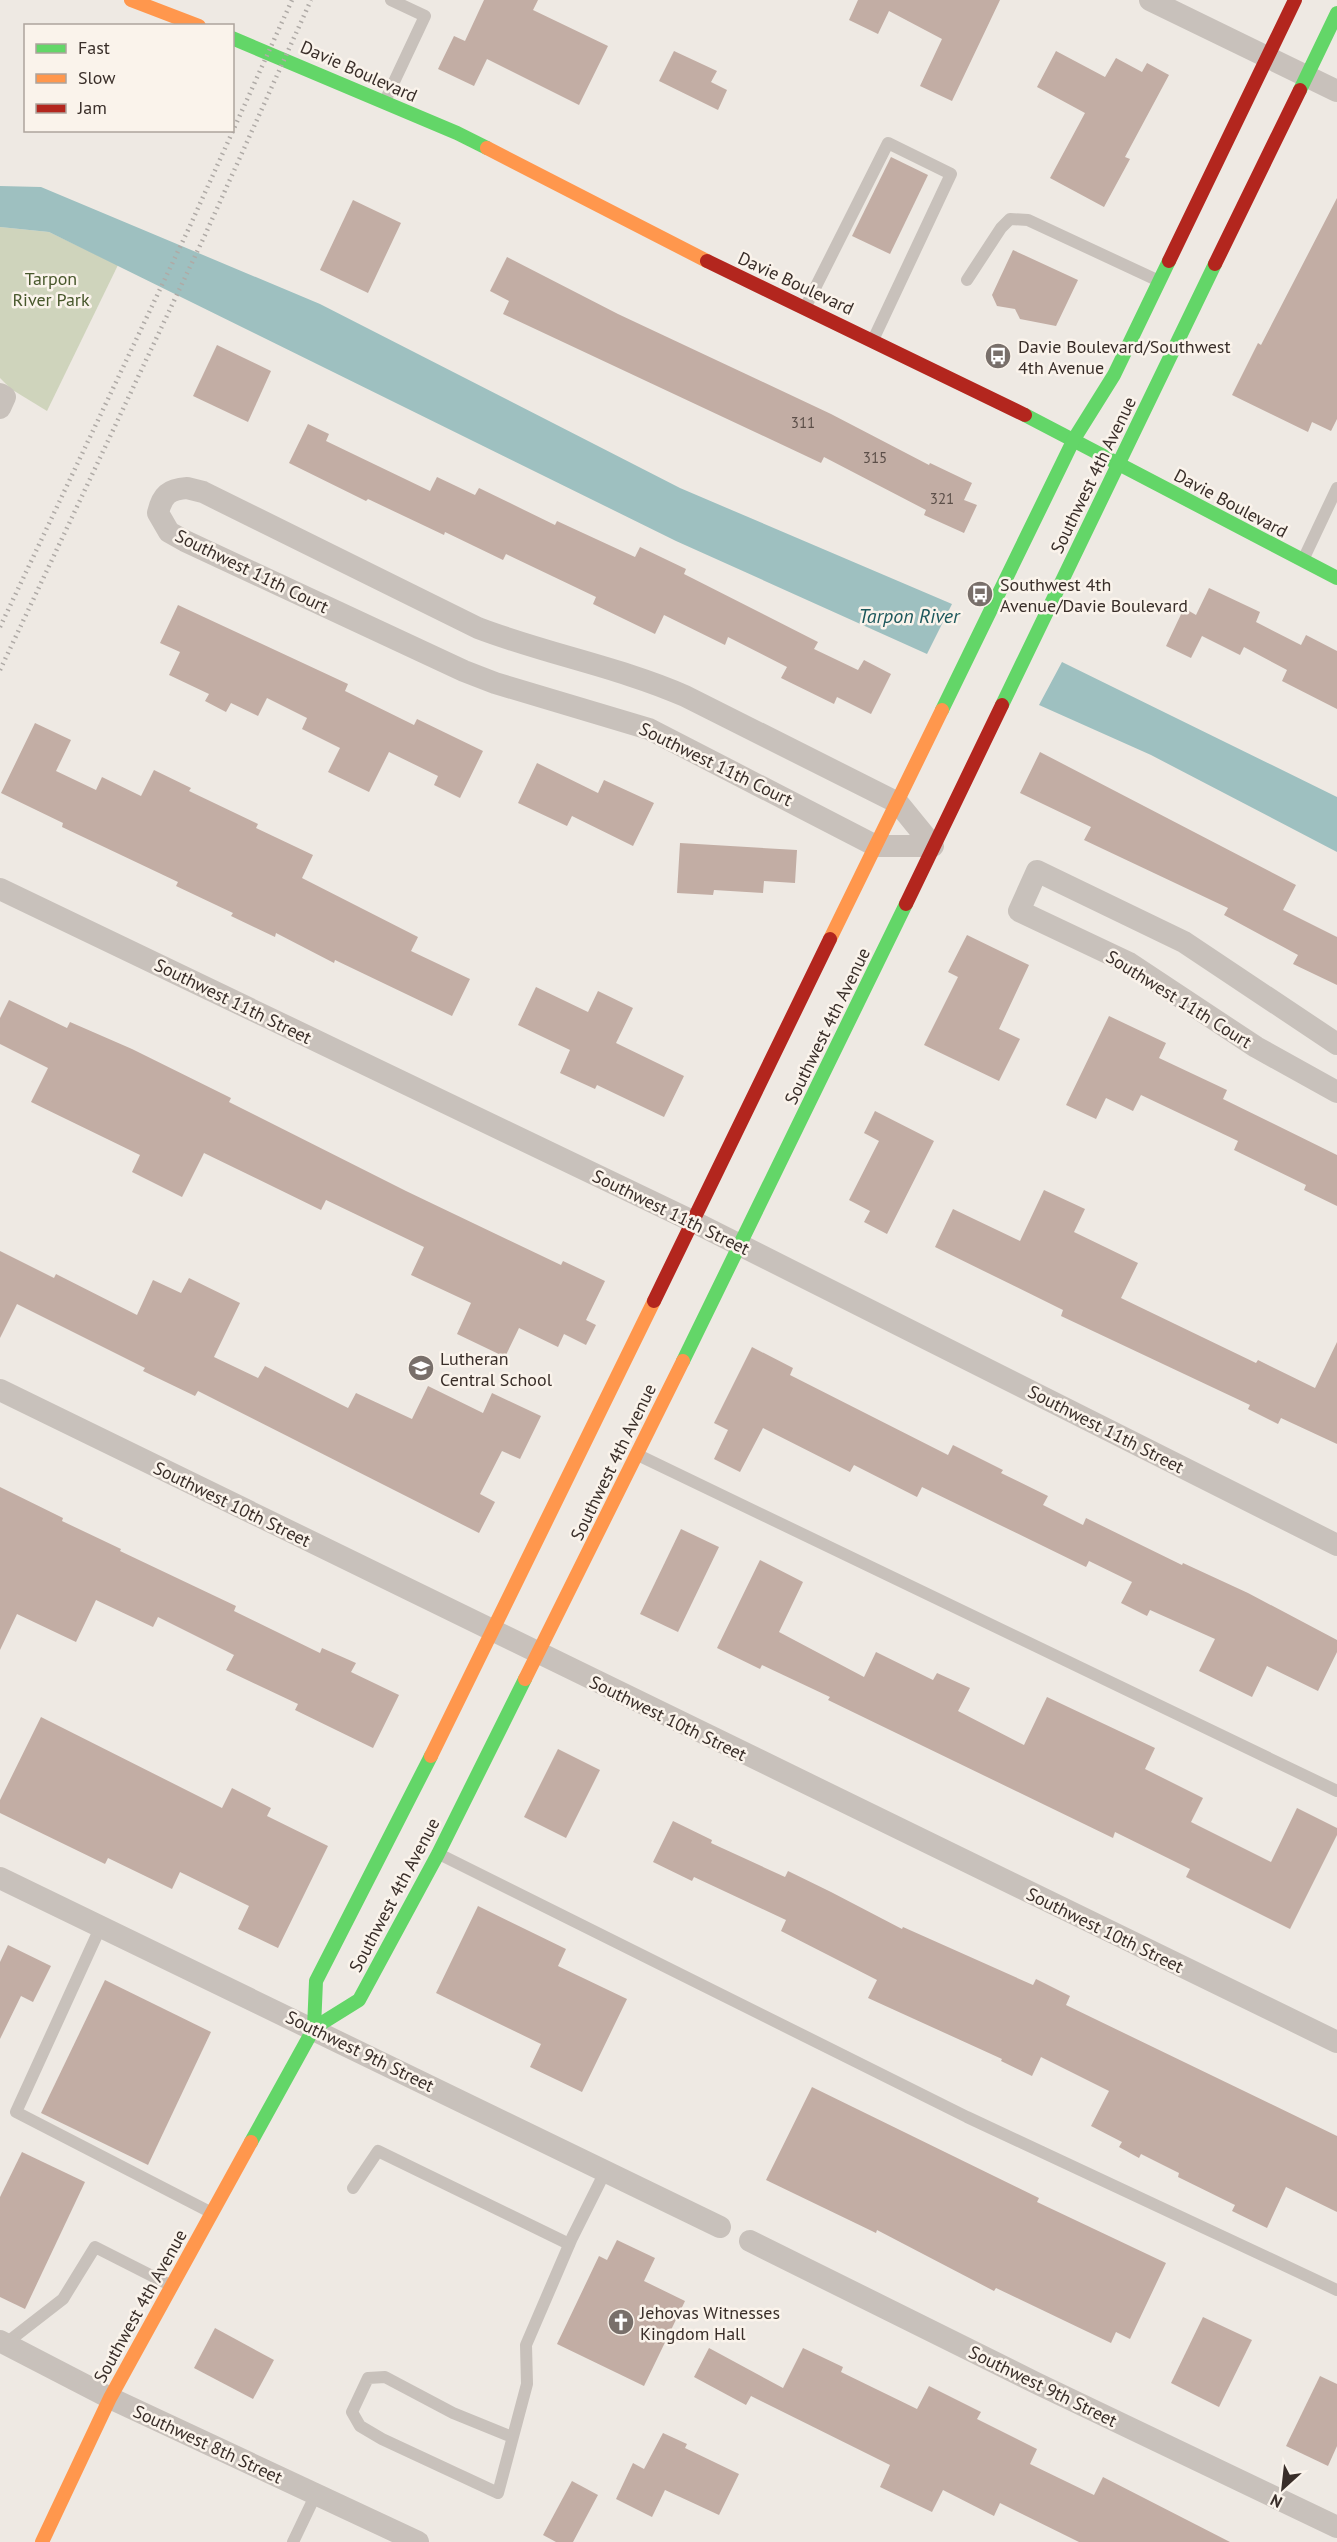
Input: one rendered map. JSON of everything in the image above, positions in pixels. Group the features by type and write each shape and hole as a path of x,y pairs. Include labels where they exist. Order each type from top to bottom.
{"main road":[{"path":"131,0 194,24"},
{"name":"Southwest 4th Avenue","path":"42,2542 110,2398 314,2028 316,1981 493,1631 1074,439 1114,375 1295,0"},
{"name":"Southwest 4th Avenue","path":"314,2028 359,2000 438,1854 740,1246 1337,13"},
{"name":"Davie Boulevard","path":"234,39 457,133 805,308 1074,439 1337,578"}],"street":[{"path":"1150,0 1337,91"},
{"name":"Southwest 11th Court","path":"173,489 203,492 478,628 514,642 660,685 685,696 897,803 933,846 876,846 649,729 475,675 185,541 169,532 162,522 158,513 160,503 165,494 173,489"},
{"name":"Southwest 11th Court","path":"1337,1044 1185,942 1037,871 1019,910 1129,963 1256,1047 1337,1092"},
{"name":"Southwest 11th Street","path":"0,889 692,1221 1337,1545"},
{"name":"Southwest 10th Street","path":"0,1390 1337,2043"},
{"name":"Southwest 9th Street","path":"0,1878 314,2028 720,2227"},
{"name":"Southwest 9th Street","path":"750,2241 1036,2383 1337,2527"},
{"name":"Southwest 8th Street","path":"3,2342 110,2398 418,2542"}],"lane":[{"path":"172,15 179,0"},
{"path":"385,102 424,16 391,0"},
{"path":"805,308 888,142 951,174 873,340"},
{"path":"967,280 1001,228 1010,219 1028,220 1160,281"},
{"path":"1303,561 1337,488"},
{"path":"636,1455 1337,1791"},
{"path":"438,1854 967,2117 1337,2290"},
{"path":"101,1926 16,2112 212,2213"},
{"path":"353,2188 378,2151 569,2244"},
{"path":"512,2437 453,2413 385,2377 368,2378 352,2412 360,2426 498,2493 527,2384 525,2345 569,2244 605,2172"},
{"path":"3,2342 63,2299 95,2247 172,2286"},
{"path":"293,2542 315,2494"}],"green space":[{"name":"Tarpon River Park","path":"0,227 49,232 118,265 47,411 11,389 0,378"}],"water":[{"name":"Tarpon River","path":"0,186 41,187 320,304 680,488 952,604 927,654 676,541 49,232 0,227"},
{"path":"1062,662 1337,797 1337,852 1151,755 1039,705"}],"building":[{"path":"484,0 538,0 533,10 608,46 579,105 487,59 474,86 438,69 454,36 465,41"},
{"path":"858,0 1000,0 952,101 920,86 942,39 889,11 878,34 849,20"},
{"path":"674,51 717,71 711,82 727,90 718,110 659,81"},
{"path":"1056,51 1105,77 1116,58 1142,72 1147,63 1169,75 1125,157 1130,159 1104,207 1050,178 1085,113 1037,87"},
{"path":"891,157 928,175 890,254 852,236"},
{"path":"1337,198 1337,419 1331,431 1312,422 1308,432 1232,395 1258,343 1261,345"},
{"path":"353,200 401,223 368,293 320,270"},
{"path":"1013,250 1078,280 1056,326 1020,319 1015,309 997,306 992,295"},
{"path":"507,257 618,314 831,414 929,465 930,463 972,483 964,500 977,505 964,533 924,515 926,510 824,457 821,463 503,314 509,301 490,291"},
{"path":"217,345 271,371 248,422 193,396"},
{"path":"308,424 329,434 326,441 430,491 437,477 475,495 479,488 555,525 557,521 635,557 640,547 686,569 684,574 818,642 814,649 858,670 864,660 891,674 871,714 837,697 834,704 781,678 787,667 728,637 725,645 664,615 655,634 593,604 596,597 506,554 503,560 445,532 444,535 368,499 366,501 289,463"},
{"path":"1209,588 1260,612 1256,622 1301,645 1306,635 1337,651 1337,709 1282,681 1287,670 1244,647 1240,655 1202,636 1191,658 1166,646 1184,608 1196,615"},
{"path":"178,605 348,684 345,691 414,725 417,719 483,751 460,798 434,785 438,776 389,752 369,792 328,772 340,748 302,729 307,718 267,698 258,716 231,703 226,712 205,701 209,694 169,675 180,652 160,643"},
{"path":"35,723 71,740 56,771 96,790 102,777 141,796 154,770 191,788 189,791 258,824 256,828 313,855 302,878 418,937 411,951 470,979 452,1016 335,960 334,963 276,933 275,937 231,916 233,913 176,886 178,882 62,827 63,823 1,793"},
{"path":"1040,752 1296,885 1283,910 1337,937 1337,985 1293,964 1298,955 1224,915 1228,908 1084,840 1091,827 1020,793"},
{"path":"537,763 598,793 604,780 654,803 633,846 572,816 567,826 518,803"},
{"path":"680,843 797,850 795,883 764,881 763,893 714,890 713,895 677,893"},
{"path":"967,935 1029,965 999,1029 1020,1039 999,1081 924,1045 958,977 948,972"},
{"path":"536,987 588,1012 598,991 633,1008 616,1043 684,1076 664,1117 597,1085 595,1089 560,1073 570,1050 518,1025"},
{"path":"9,1000 67,1028 70,1022 132,1049 231,1098 229,1102 406,1191 561,1265 563,1261 605,1281 586,1320 596,1325 586,1345 564,1334 558,1347 519,1328 505,1357 457,1334 471,1303 411,1275 424,1247 326,1200 321,1210 204,1153 182,1197 132,1172 140,1155 31,1102 48,1068 0,1044 0,1018"},
{"path":"1109,1016 1166,1043 1159,1058 1227,1090 1223,1099 1337,1155 1337,1206 1304,1190 1306,1185 1234,1150 1238,1141 1141,1095 1133,1111 1106,1098 1096,1119 1066,1105"},
{"path":"875,1111 934,1141 887,1234 864,1222 870,1211 849,1200 879,1141 864,1133"},
{"path":"1044,1190 1085,1209 1074,1232 1138,1263 1121,1298 1256,1363 1258,1360 1315,1388 1337,1342 1337,1444 1281,1418 1278,1424 1248,1409 1250,1405 1061,1316 1063,1310 935,1247 953,1209 1020,1241"},
{"path":"0,1251 54,1278 56,1274 137,1315 153,1280 181,1293 189,1278 240,1303 214,1357 258,1378 265,1366 348,1408 356,1393 412,1419 428,1386 483,1413 492,1393 541,1416 520,1459 502,1451 480,1494 495,1502 479,1533 198,1391 195,1396 143,1371 145,1368 17,1304 0,1338"},
{"path":"752,1347 793,1368 790,1375 948,1455 953,1445 1003,1470 1001,1473 1048,1496 1043,1505 1083,1525 1086,1518 1182,1565 1183,1563 1248,1593 1337,1640 1337,1652 1318,1691 1267,1666 1252,1697 1199,1671 1215,1639 1150,1610 1147,1616 1121,1603 1132,1582 1089,1561 1086,1567 922,1487 917,1497 854,1465 850,1472 763,1428 740,1472 714,1459 728,1430 714,1423"},
{"path":"0,1487 63,1518 62,1521 121,1549 120,1551 236,1606 234,1611 320,1653 322,1648 356,1663 351,1672 399,1695 373,1748 295,1710 298,1704 226,1670 234,1655 158,1617 153,1627 96,1600 76,1642 17,1614 0,1650"},
{"path":"681,1529 719,1547 678,1632 640,1614"},
{"path":"760,1560 803,1582 779,1632 864,1677 876,1652 933,1680 937,1673 970,1688 958,1711 1024,1745 1047,1697 1155,1748 1145,1769 1203,1798 1191,1822 1271,1862 1297,1808 1337,1828 1337,1835 1290,1929 1186,1877 1190,1869 1115,1832 1113,1838 828,1700 830,1697 762,1665 760,1669 717,1648"},
{"path":"41,1717 222,1808 232,1788 271,1808 267,1816 328,1846 278,1948 238,1929 249,1906 180,1872 172,1889 108,1858 105,1864 0,1813 0,1800"},
{"path":"558,1749 600,1770 566,1838 524,1817"},
{"path":"673,1821 712,1840 711,1843 785,1877 788,1871 902,1929 903,1927 1033,1985 1036,1979 1070,1996 1066,2005 1337,2136 1337,2212 1286,2187 1267,2228 1232,2211 1235,2205 1178,2177 1179,2173 1141,2154 1139,2158 1119,2147 1122,2142 1091,2126 1109,2091 1041,2057 1032,2076 1001,2061 1002,2059 868,1998 877,1980 781,1931 786,1920 694,1877 692,1881 653,1862"},
{"path":"478,1906 566,1949 558,1966 627,1999 582,2092 530,2067 541,2044 436,1993"},
{"path":"8,1945 51,1966 33,2002 21,1996 0,2039 0,1962"},
{"path":"105,1980 211,2032 148,2165 41,2113"},
{"path":"812,2087 1039,2198 1037,2202 1166,2263 1130,2339 1116,2332 1111,2343 996,2288 994,2291 877,2230 876,2233 766,2180"},
{"path":"22,2152 85,2182 25,2309 0,2297 0,2197"},
{"name":"Jehovas Witnesses Kingdom Hall","path":"617,2240 655,2258 644,2281 685,2301 644,2386 557,2344 599,2256 607,2260"},
{"path":"1203,2317 1252,2340 1219,2407 1171,2383"},
{"path":"215,2328 274,2360 253,2399 194,2368"},
{"path":"709,2348 783,2388 803,2348 843,2367 841,2372 917,2409 929,2386 981,2412 977,2419 1037,2449 1030,2464 1094,2495 1103,2477 1230,2542 1079,2542 1000,2503 994,2516 943,2490 932,2512 880,2487 890,2465 751,2396 746,2405 694,2377"},
{"path":"1320,2376 1337,2384 1337,2446 1328,2466 1286,2446"},
{"path":"663,2433 687,2444 685,2448 739,2474 719,2515 665,2490 652,2517 616,2499 633,2463 644,2469"},
{"path":"572,2481 598,2495 573,2542 556,2542 543,2535"}],"railway":[{"path":"234,128 292,0"},
{"path":"0,670 205,235 311,0"},
{"path":"0,627 232,132"}],"traffic: fast":[{"path":"1300,90 1337,13"},
{"path":"234,39 457,133 487,148"},
{"path":"942,710 1074,439 1114,375 1169,261"},
{"path":"1002,705 1215,264"},
{"path":"1025,415 1337,578"},
{"path":"683,1361 906,904"},
{"path":"314,2028 359,2000 438,1854 525,1679"},
{"path":"251,2142 314,2028 316,1981 431,1756"}],"traffic: slow":[{"path":"131,0 194,24"},
{"path":"487,148 707,261"},
{"path":"830,939 942,710"},
{"path":"431,1756 654,1301"},
{"path":"525,1679 683,1361"},
{"path":"42,2542 110,2398 251,2142"}],"traffic: jam":[{"path":"1169,261 1295,0"},
{"path":"1215,264 1300,90"},
{"path":"707,261 1025,415"},
{"path":"906,904 1002,705"},
{"path":"654,1301 830,939"}],"place":[{"name":"Davie Boulevard/Southwest 4th Avenue","path":"998,356"},
{"name":"Southwest 4th Avenue/Davie Boulevard","path":"980,594"},
{"name":"Lutheran Central School","path":"421,1368"},
{"name":"Jehovas Witnesses Kingdom Hall","path":"621,2322"}]}
